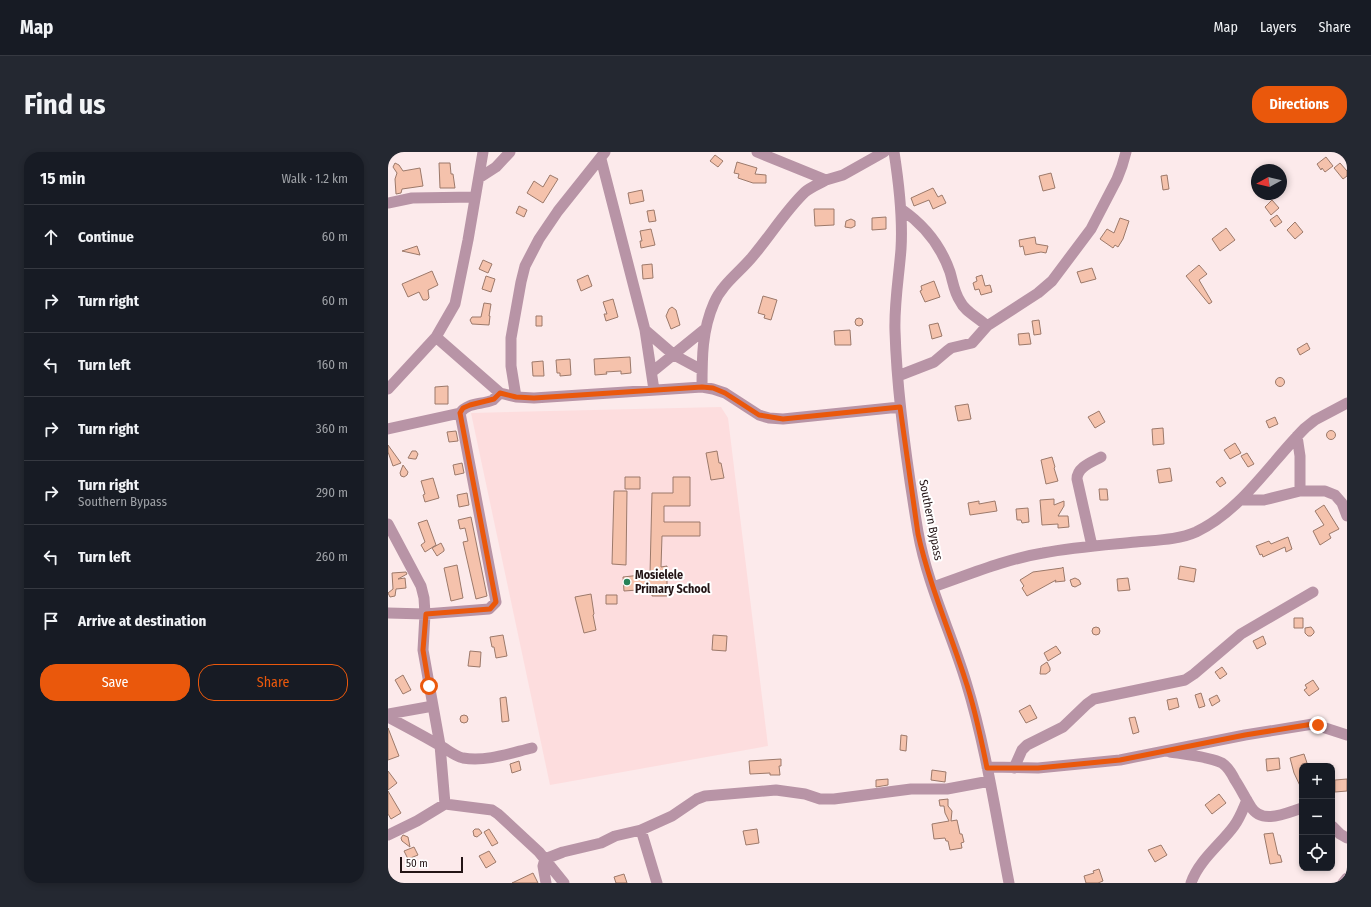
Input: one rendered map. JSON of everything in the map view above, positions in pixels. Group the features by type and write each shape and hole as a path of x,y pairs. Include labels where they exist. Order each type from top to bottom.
{"street":[{"path":"388,390 436,336 456,304 483,152"},
{"path":"479,178 496,167 510,152"},
{"path":"757,152 826,180"},
{"path":"702,387 702,358 705,330 714,302 724,286 752,258 797,200 807,191 826,180 843,175 868,157 884,152"},
{"name":"Southern Bypass","path":"894,152 901,209 901,249 895,313 898,376 900,407 918,534 933,587 966,679 974,707 990,781 1009,883"},
{"path":"898,376 934,362 951,348 972,343 987,326 1038,293 1052,281 1091,229 1117,179 1126,152"},
{"path":"603,155 645,330 654,390"},
{"path":"516,397 511,366 511,338 525,266 539,239 554,216 603,155"},
{"path":"388,203 412,198 475,197"},
{"path":"901,209 915,219 933,241 950,271 954,288 965,309 980,318 987,326"},
{"path":"645,330 674,355 702,370"},
{"path":"652,372 705,330"},
{"path":"436,336 500,393 516,397 534,398 702,387 713,388 725,393 759,415 769,418 783,419 900,407"},
{"path":"388,613 426,614 490,609 496,602 460,413 463,408 494,399 500,393"},
{"path":"933,587 1033,554 1092,546 1166,539 1195,532 1216,520 1240,500 1297,436 1315,420 1347,403"},
{"path":"388,429 460,413"},
{"path":"1297,436 1300,456 1300,491"},
{"path":"1092,546 1077,474 1080,469 1101,457"},
{"path":"1240,500 1264,500 1300,491 1325,491 1334,495 1342,503 1347,516"},
{"path":"388,524 421,586 424,598 426,614 423,650 440,745 445,804"},
{"path":"1014,768 1022,750 1028,745 1063,726 1094,699 1185,680 1240,634 1313,592"},
{"path":"388,714 433,706"},
{"path":"388,717 462,758 477,759 500,756 532,748"},
{"path":"987,768 1050,768 1120,760 1245,735 1313,724 1347,735"},
{"path":"1163,751 1208,759 1221,763 1229,771 1251,808 1259,815 1269,817 1299,809"},
{"path":"545,859 563,852 601,843 615,836 641,830 672,816 697,799 712,795 776,790 806,794 820,799 834,799 911,789 947,789 990,781"},
{"path":"1191,883 1194,876 1220,840 1239,819 1247,800"},
{"path":"388,835 417,821 445,804 492,810 545,859 564,883"},
{"path":"1335,829 1347,838"},
{"path":"641,830 657,883"},
{"path":"545,859 543,866 546,883"},
{"path":"1344,883 1347,878"}],"shaded area":[{"name":"Mosielele Primary School","path":"721,407 728,418 768,746 550,785 471,413"}],"building":[{"path":"715,155 723,161 718,167 710,161"},
{"path":"1326,157 1333,166 1325,172 1322,168 1321,170 1317,164"},
{"path":"737,162 757,168 755,174 766,175 766,183 753,183 738,178 739,174 734,173"},
{"path":"395,163 399,165 403,171 420,168 423,186 402,189 401,193 396,194 395,179 397,173 393,167"},
{"path":"439,163 450,163 455,188 440,188"},
{"path":"1340,163 1347,171 1347,176 1343,179 1334,168"},
{"path":"1051,173 1055,188 1043,191 1039,176"},
{"path":"550,175 558,179 543,203 527,193 534,181 543,187"},
{"path":"1167,175 1169,189 1163,190 1161,176"},
{"path":"933,188 938,197 942,195 946,203 933,209 929,200 914,206 911,198"},
{"path":"642,190 644,201 630,204 628,193"},
{"path":"1272,200 1279,208 1271,215 1265,207"},
{"path":"519,206 527,210 524,217 516,213"},
{"path":"814,209 834,209 834,225 815,226"},
{"path":"654,210 656,221 649,222 647,211"},
{"path":"1277,215 1282,222 1275,227 1270,220"},
{"path":"886,217 886,229 872,230 872,218"},
{"path":"1120,218 1129,221 1123,239 1118,247 1115,245 1113,248 1100,239 1107,229 1114,233"},
{"path":"851,219 855,221 855,226 851,228 845,227 846,221"},
{"path":"1295,222 1303,232 1295,239 1287,230"},
{"path":"1226,228 1235,240 1220,251 1212,239"},
{"path":"651,229 655,245 641,248 640,241 642,241 640,231"},
{"path":"1035,237 1036,244 1048,246 1046,253 1041,252 1025,255 1023,246 1020,247 1019,240"},
{"path":"417,246 420,255 402,251"},
{"path":"483,260 492,264 488,273 479,269"},
{"path":"652,264 653,278 643,279 642,265"},
{"path":"1199,265 1207,274 1199,280 1212,302 1209,304 1186,276"},
{"path":"1092,268 1096,279 1081,283 1077,272"},
{"path":"432,271 438,285 428,290 429,298 427,300 423,300 419,292 408,297 402,284"},
{"path":"588,275 592,286 581,291 577,280"},
{"path":"982,275 985,286 990,285 992,292 981,295 979,289 975,290 973,283 977,281 976,277"},
{"path":"486,276 495,279 491,292 482,289"},
{"path":"934,281 940,297 925,302 920,291 922,290 921,286"},
{"path":"763,296 777,300 771,320 764,318 765,315 758,313"},
{"path":"613,299 618,317 606,321 604,314 607,314 603,302"},
{"path":"484,303 491,304 489,325 472,324 470,320 472,317 481,317"},
{"path":"672,307 676,310 680,325 671,329 666,316 669,309"},
{"path":"536,316 542,316 542,326 536,326"},
{"path":"857,318 861,318 863,322 861,326 857,326 855,324 855,320"},
{"path":"1039,320 1041,334 1034,335 1032,321"},
{"path":"938,323 942,336 932,339 929,325"},
{"path":"850,330 851,345 835,345 834,331"},
{"path":"1029,333 1031,344 1019,345 1018,334"},
{"path":"1307,343 1310,349 1300,355 1297,349"},
{"path":"630,357 631,373 621,374 621,371 606,372 607,374 595,375 594,359"},
{"path":"570,359 571,375 560,376 560,373 557,373 556,360"},
{"path":"543,361 544,376 533,376 532,362"},
{"path":"1278,378 1282,378 1284,382 1282,386 1278,386 1276,384 1276,380"},
{"path":"448,386 448,404 435,404 435,387"},
{"path":"968,404 971,419 958,421 955,406"},
{"path":"1099,411 1105,422 1095,428 1088,417"},
{"path":"1275,417 1278,424 1269,428 1266,421"},
{"path":"1163,428 1164,444 1153,445 1152,429"},
{"path":"1331,430 1336,435 1331,440 1326,435"},
{"path":"456,431 458,441 449,442 447,432"},
{"path":"1235,443 1241,453 1230,459 1224,450"},
{"path":"388,445 401,463 393,466 388,452"},
{"path":"412,451 416,451 418,454 416,459 408,458"},
{"path":"717,451 724,478 711,480 706,453"},
{"path":"1247,453 1254,464 1248,467 1241,456"},
{"path":"1052,457 1058,481 1046,484 1041,460"},
{"path":"462,463 464,473 455,475 453,465"},
{"path":"403,465 408,472 404,477 401,476 400,473"},
{"path":"1170,468 1172,481 1159,483 1157,470"},
{"path":"625,477 640,477 640,489 625,489"},
{"path":"673,477 690,477 690,506 664,506 664,522 700,522 700,536 662,536 661,567 667,566 667,596 652,596 652,589 624,591 623,577 650,574 652,493 673,493"},
{"path":"1222,477 1226,483 1220,487 1216,482"},
{"path":"433,478 439,498 425,502 423,495 425,494 421,481"},
{"path":"1099,489 1107,489 1108,500 1100,500"},
{"path":"614,491 627,491 626,565 612,564"},
{"path":"467,493 469,505 459,507 457,495"},
{"path":"1054,499 1054,505 1064,501 1064,506 1058,516 1068,516 1069,527 1058,528 1058,524 1042,525 1040,500"},
{"path":"979,501 979,504 995,501 997,511 970,515 968,503"},
{"path":"1324,505 1339,529 1329,534 1331,538 1320,545 1313,531 1324,525 1315,511"},
{"path":"1028,508 1029,522 1022,523 1021,520 1017,520 1016,509"},
{"path":"471,517 487,596 476,599 463,542 468,541 465,528 460,529 458,520"},
{"path":"427,520 436,545 425,552 421,545 425,542 418,523"},
{"path":"1288,537 1292,549 1286,552 1285,547 1263,557 1262,554 1260,555 1256,546 1269,541 1271,544"},
{"path":"441,543 444,551 437,556 432,548"},
{"path":"457,565 463,598 451,601 444,568"},
{"path":"1180,566 1196,569 1194,582 1178,579"},
{"path":"1063,567 1065,581 1055,582 1056,580 1027,596 1022,588 1024,586 1020,580 1033,572"},
{"path":"406,572 407,574 398,579 405,578 406,588 396,589 395,596 390,597 388,593 393,589 392,573"},
{"path":"1075,578 1079,580 1081,584 1075,587 1072,586 1070,580"},
{"path":"1128,578 1130,590 1118,591 1117,579"},
{"path":"591,594 596,630 584,633 575,597"},
{"path":"606,595 617,595 617,604 606,604"},
{"path":"1294,618 1303,618 1303,628 1294,628"},
{"path":"1094,627 1098,627 1100,631 1098,635 1094,635 1092,633 1092,629"},
{"path":"1311,627 1314,633 1311,636 1308,636 1305,633 1305,628"},
{"path":"503,635 507,656 496,658 490,637"},
{"path":"713,635 727,636 726,651 712,650"},
{"path":"1263,636 1266,644 1257,649 1253,641"},
{"path":"1056,646 1061,653 1048,661 1044,653"},
{"path":"470,651 481,652 480,667 468,666"},
{"path":"1047,662 1050,671 1046,674 1040,674 1041,666"},
{"path":"1222,667 1227,674 1220,679 1215,672"},
{"path":"403,675 411,690 403,694 395,680"},
{"path":"1313,680 1319,689 1309,696 1304,690 1307,688 1305,685"},
{"path":"1201,693 1205,706 1199,708 1195,695"},
{"path":"1217,695 1220,701 1212,706 1209,699"},
{"path":"506,697 509,721 502,722 500,698"},
{"path":"1177,698 1179,707 1169,710 1167,700"},
{"path":"1030,705 1037,718 1026,723 1019,711"},
{"path":"462,715 466,715 468,719 466,723 462,723 460,721 460,717"},
{"path":"1135,717 1139,732 1133,734 1129,718"},
{"path":"388,728 399,756 388,760"},
{"path":"901,735 907,736 906,751 900,750"},
{"path":"1304,754 1307,763 1299,763 1299,784 1294,773 1290,758"},
{"path":"1279,758 1280,769 1267,771 1266,759"},
{"path":"781,759 781,766 779,766 780,775 770,775 770,773 750,774 749,761"},
{"path":"519,761 521,770 512,773 510,764"},
{"path":"932,770 946,772 945,782 931,780"},
{"path":"388,771 397,783 388,790"},
{"path":"888,779 888,785 876,787 876,780"},
{"path":"1347,779 1347,791 1335,792 1335,780"},
{"path":"388,791 401,813 391,819 388,814"},
{"path":"1219,794 1226,803 1212,814 1205,805"},
{"path":"948,799 948,806 952,811 951,821 957,820 960,834 962,834 964,842 961,843 962,848 950,850 948,841 946,841 945,838 934,839 932,824 949,821 945,813 944,806 940,806 939,800"},
{"path":"475,829 479,829 482,833 477,837 474,836 473,831"},
{"path":"489,829 498,843 492,846 484,832"},
{"path":"757,829 759,843 746,845 743,831"},
{"path":"1273,833 1278,855 1280,855 1282,862 1270,864 1264,834"},
{"path":"403,835 408,837 410,847 402,841 401,838"},
{"path":"1161,845 1167,855 1155,862 1148,850"},
{"path":"414,847 418,855 408,859 404,851"},
{"path":"489,851 496,862 486,868 479,856"},
{"path":"1099,869 1103,881 1098,883 1086,883 1084,876 1094,873 1093,871"},
{"path":"533,873 538,883 512,883"},
{"path":"624,874 627,883 616,883 614,877"}],"place":[{"name":"Mosielele Primary School","path":"627,582"}],"route":[{"path":"429,686 423,650 426,614 490,609 496,602 460,413 463,408 494,399 500,393 516,397 534,398 702,387 713,388 725,393 759,415 769,418 783,419 900,407 918,534 933,587 966,679 974,707 987,768 1050,768 1120,760 1245,735 1313,724 1318,725"}]}
